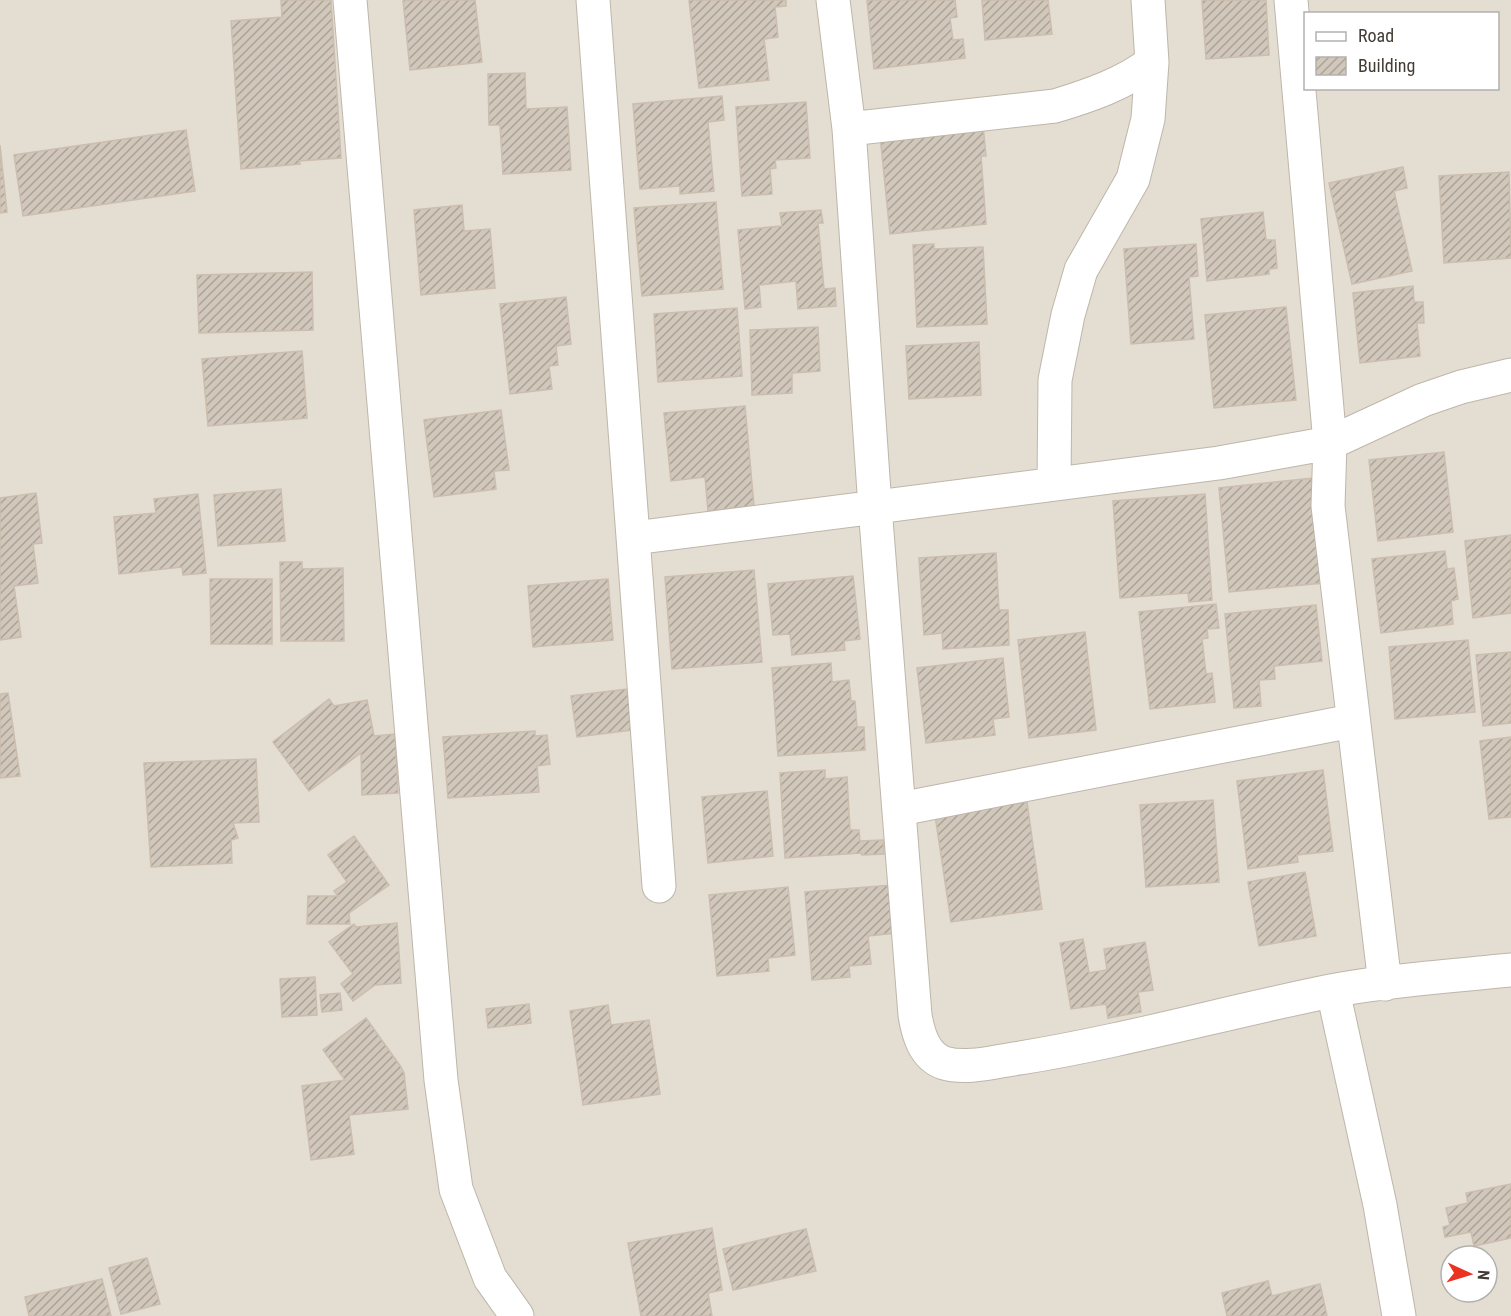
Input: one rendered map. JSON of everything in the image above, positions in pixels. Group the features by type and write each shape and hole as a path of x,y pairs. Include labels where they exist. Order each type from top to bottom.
{"street":[{"path":"350,0 441,1080 456,1189 490,1278 517,1316"},
{"path":"593,0 659,886"},
{"path":"833,0 849,129 875,507 915,1015 923,1045 931,1055 942,1062 963,1066 1075,1049 1333,991 1511,970"},
{"path":"1054,484 1055,380 1068,315 1081,270 1133,179 1148,119 1152,62 1149,0"},
{"path":"1291,0 1330,443 1328,506 1385,984"},
{"path":"849,129 1055,106 1083,98 1139,72 1152,62"},
{"path":"634,538 1219,463 1330,443 1423,400 1461,387 1511,375"},
{"path":"900,809 1352,721"},
{"path":"1333,991 1380,1205 1399,1316"}],"shaded area":[{"path":"0,0 1511,0 1511,1316 0,1316"}],"building":[{"path":"281,0 331,0 341,158 241,169 231,21 282,17"},
{"path":"403,0 475,0 482,62 410,70"},
{"path":"689,0 786,0 786,6 775,7 778,37 764,39 769,80 699,88"},
{"path":"867,0 955,0 957,17 950,18 953,40 963,39 965,58 874,69"},
{"path":"982,0 1048,0 1052,34 985,40"},
{"path":"1202,0 1266,0 1269,55 1206,59"},
{"path":"525,73 526,109 567,107 571,170 503,174 500,125 489,125 488,74"},
{"path":"722,96 724,120 708,122 714,191 680,194 680,186 640,189 633,104"},
{"path":"806,102 810,158 775,160 776,168 770,169 772,194 742,196 736,107"},
{"path":"983,125 986,156 981,156 986,224 890,234 880,135"},
{"path":"186,130 195,191 23,216 14,155"},
{"path":"0,145 7,212 0,213"},
{"path":"1403,167 1407,188 1394,191 1412,271 1352,284 1329,183"},
{"path":"1509,172 1511,258 1444,263 1439,176"},
{"path":"716,202 723,289 642,296 634,208"},
{"path":"462,205 464,231 490,229 495,288 421,295 414,210"},
{"path":"821,210 823,223 818,223 824,289 835,288 836,306 798,309 796,281 759,285 761,307 745,309 738,230 782,226 780,213"},
{"path":"1263,212 1266,240 1275,240 1277,268 1269,269 1269,274 1207,281 1201,219"},
{"path":"934,244 934,249 983,247 987,324 917,327 913,245"},
{"path":"1196,244 1198,276 1189,277 1194,339 1131,344 1124,249"},
{"path":"312,272 313,330 199,333 197,275"},
{"path":"1413,286 1414,302 1423,302 1424,323 1417,323 1420,356 1360,363 1353,293"},
{"path":"566,297 571,344 556,346 558,365 549,366 552,389 510,394 500,304"},
{"path":"1286,307 1296,400 1214,408 1205,315"},
{"path":"737,308 742,376 658,382 654,314"},
{"path":"818,327 820,371 792,373 792,393 752,395 750,330"},
{"path":"979,342 981,395 909,399 906,346"},
{"path":"302,351 307,418 208,426 202,359"},
{"path":"745,406 754,506 708,511 705,477 671,481 664,413"},
{"path":"501,410 509,470 494,471 496,489 434,497 424,420"},
{"path":"1444,452 1453,532 1378,541 1369,460"},
{"path":"1313,478 1324,583 1229,592 1219,488"},
{"path":"281,489 285,541 218,546 214,495"},
{"path":"36,493 42,543 33,544 38,583 14,586 21,637 0,640 0,498"},
{"path":"198,494 206,573 183,575 182,567 119,574 114,517 156,513 154,499"},
{"path":"1205,494 1212,600 1189,602 1188,593 1120,598 1113,501"},
{"path":"1511,535 1511,613 1473,618 1465,541"},
{"path":"1445,551 1447,569 1454,568 1458,599 1451,601 1453,624 1381,633 1372,559"},
{"path":"996,553 999,610 1008,610 1009,645 943,649 942,633 924,635 919,558"},
{"path":"280,562 302,562 302,569 343,568 344,641 281,641"},
{"path":"754,570 762,662 672,669 665,577"},
{"path":"853,576 860,639 844,641 845,650 792,655 790,634 773,635 768,584"},
{"path":"210,579 272,579 272,644 211,644"},
{"path":"608,579 613,640 533,647 528,586"},
{"path":"1216,604 1219,628 1207,629 1208,638 1202,639 1206,674 1212,673 1215,702 1150,709 1139,612"},
{"path":"1316,605 1322,661 1274,666 1275,679 1259,680 1261,706 1234,708 1225,614"},
{"path":"1085,632 1096,730 1029,738 1018,640"},
{"path":"1468,640 1475,712 1395,719 1389,647"},
{"path":"1511,652 1511,723 1483,726 1476,655"},
{"path":"1003,658 1009,717 993,719 995,735 926,743 917,668"},
{"path":"831,663 832,682 849,680 851,701 855,701 857,727 864,727 865,750 778,756 772,668"},
{"path":"627,689 632,730 577,737 571,696"},
{"path":"8,693 20,776 0,778 0,694"},
{"path":"329,699 334,706 367,700 374,736 395,734 398,793 362,795 361,753 309,791 273,742"},
{"path":"535,731 535,736 547,735 550,764 537,766 539,792 448,798 443,737"},
{"path":"1511,737 1511,817 1489,819 1480,741"},
{"path":"256,759 259,822 233,823 238,838 231,840 232,863 151,867 144,763"},
{"path":"825,770 825,779 847,777 850,830 859,830 860,841 883,840 884,854 862,855 861,853 785,858 780,773"},
{"path":"1323,770 1333,851 1297,855 1298,862 1248,869 1237,781"},
{"path":"767,791 773,856 708,863 702,797"},
{"path":"1213,800 1219,882 1146,887 1140,805"},
{"path":"1027,802 1042,909 951,922 935,815"},
{"path":"354,836 389,885 349,913 350,924 307,924 308,896 338,896 334,891 347,882 328,855"},
{"path":"1305,872 1316,936 1259,946 1248,882"},
{"path":"892,885 896,933 868,936 871,964 849,966 850,977 812,980 805,892"},
{"path":"788,887 795,955 768,958 769,971 717,976 709,895"},
{"path":"397,923 401,983 375,985 353,1001 341,984 353,974 329,942 354,924 356,927"},
{"path":"1083,939 1089,973 1107,970 1104,949 1145,942 1153,990 1138,992 1141,1012 1108,1018 1106,1004 1071,1009 1060,943"},
{"path":"315,977 317,1015 282,1017 280,979"},
{"path":"340,993 342,1010 322,1012 320,995"},
{"path":"529,1004 531,1023 488,1028 486,1009"},
{"path":"608,1005 611,1025 649,1020 660,1094 583,1105 570,1011"},
{"path":"366,1018 404,1073 408,1109 349,1115 354,1154 311,1160 302,1086 345,1080 323,1050"},
{"path":"1511,1184 1511,1238 1474,1244 1471,1232 1445,1237 1443,1227 1450,1225 1446,1208 1468,1203 1466,1193"},
{"path":"712,1228 722,1290 708,1293 712,1316 641,1316 628,1243"},
{"path":"806,1229 816,1271 733,1290 723,1249"},
{"path":"147,1258 160,1304 121,1314 109,1268"},
{"path":"102,1279 111,1316 29,1316 25,1297"},
{"path":"1268,1281 1272,1296 1320,1284 1327,1316 1227,1316 1222,1293"}]}
